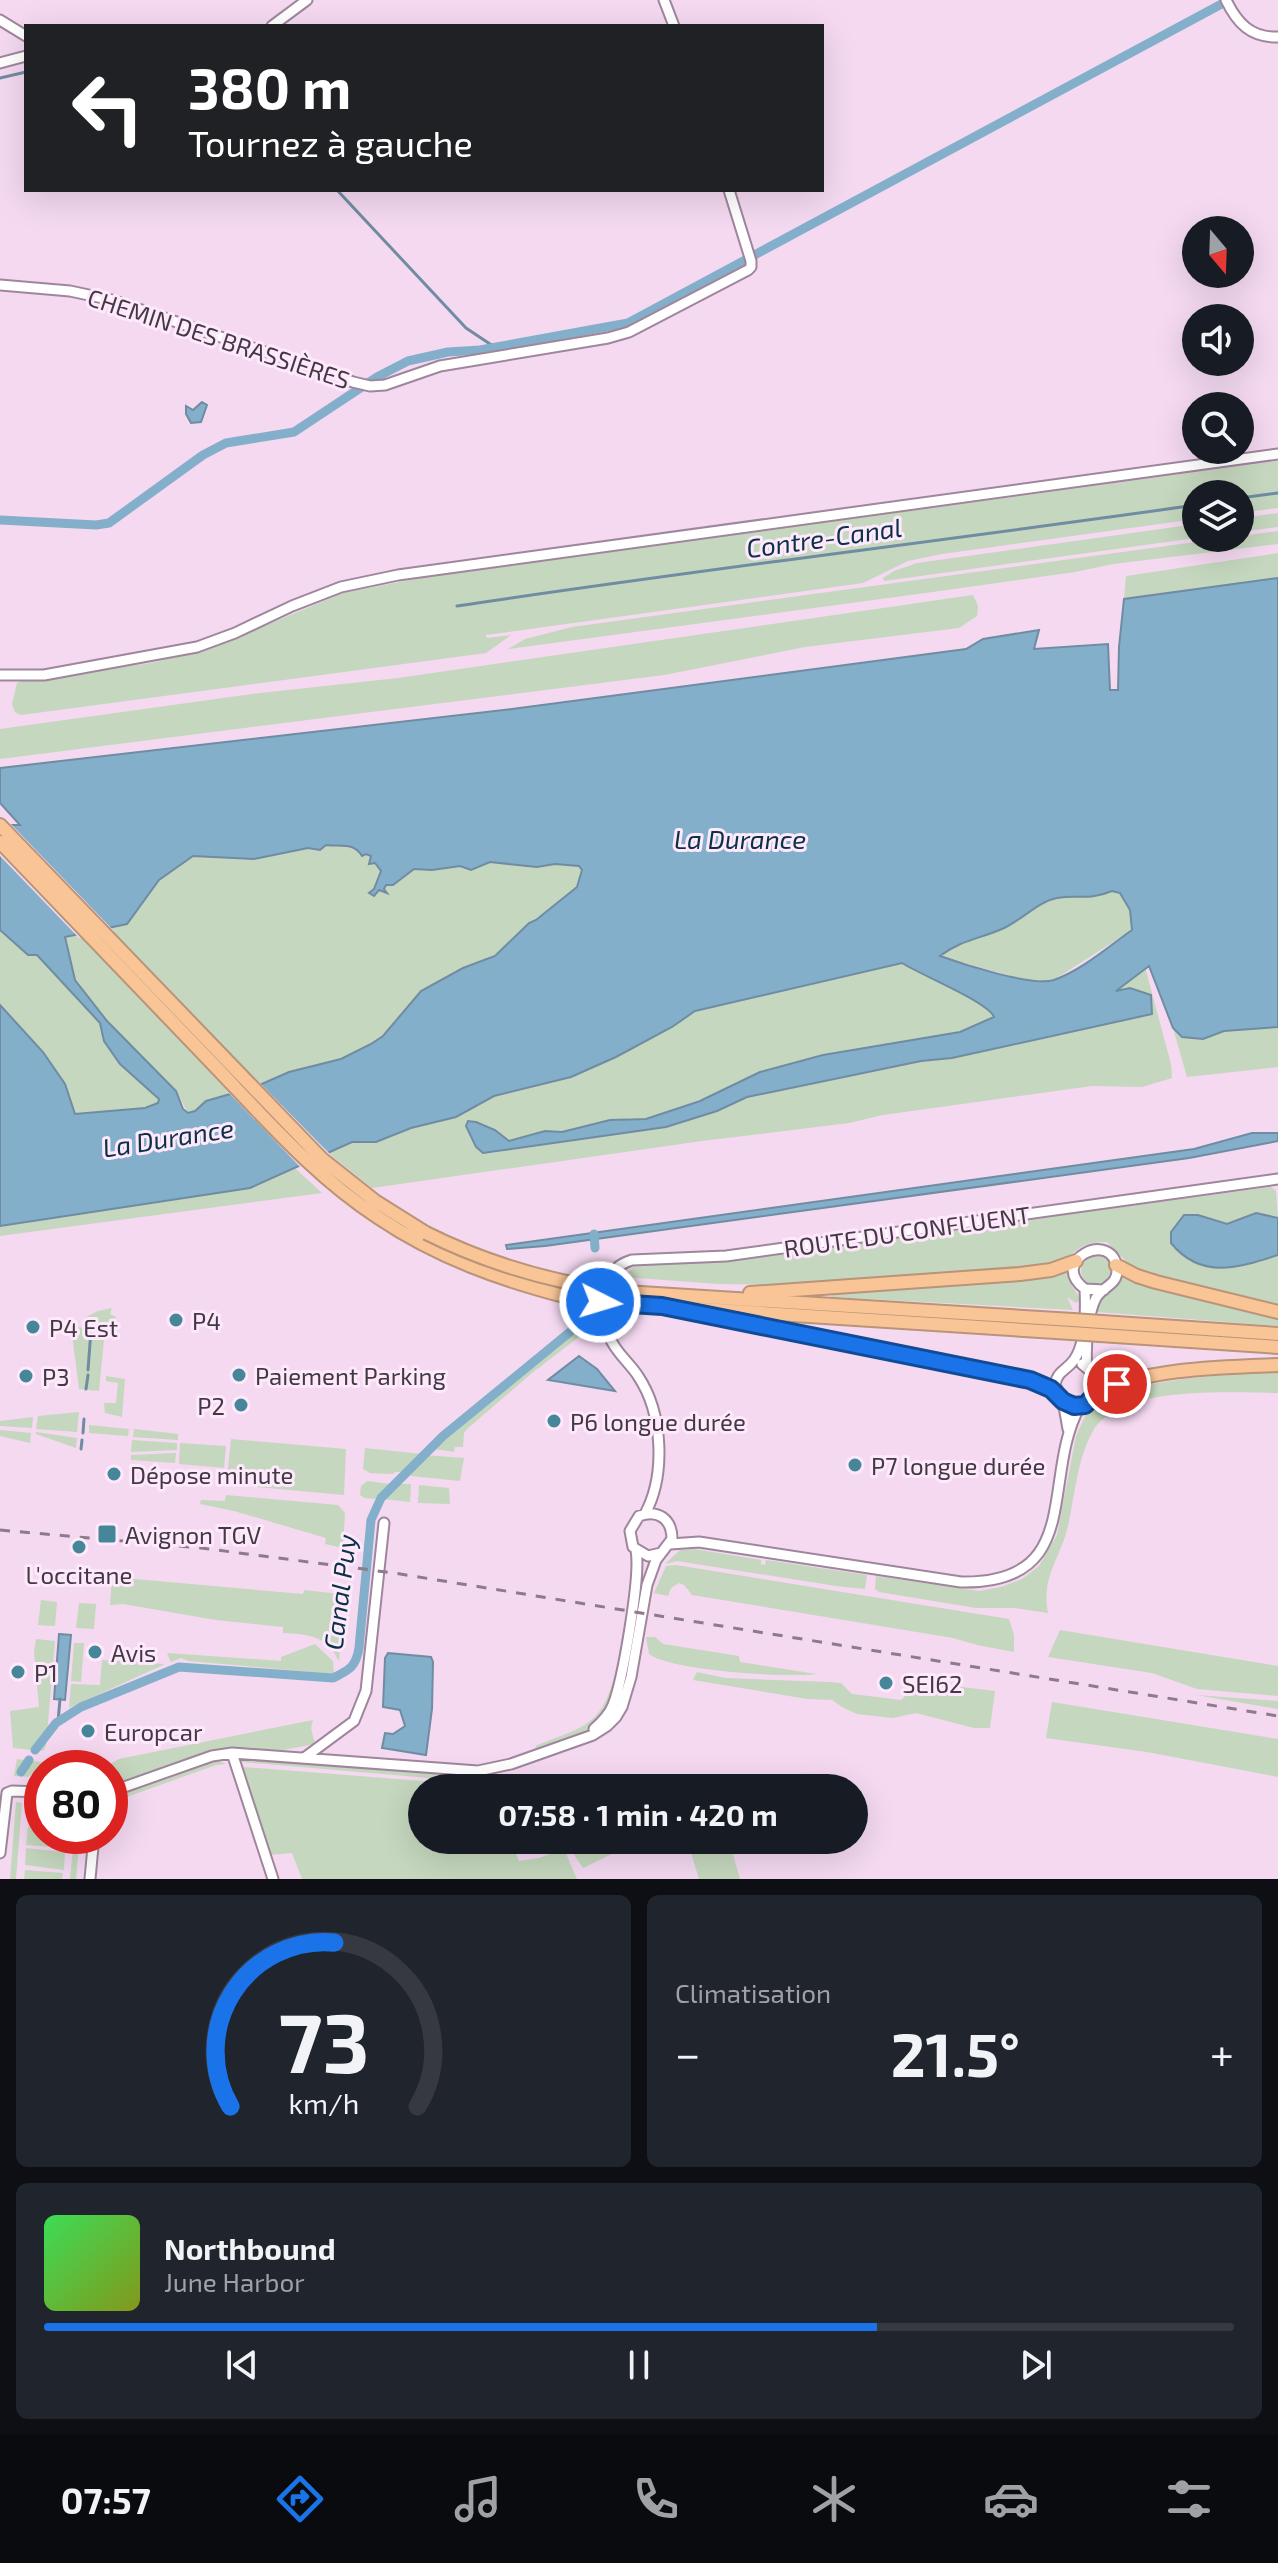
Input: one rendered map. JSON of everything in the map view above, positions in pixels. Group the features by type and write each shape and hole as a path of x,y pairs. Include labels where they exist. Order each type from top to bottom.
{"highway":[{"path":"0,825 297,1134 345,1179 399,1218 456,1248 535,1277 662,1306 1017,1377 1030,1380 1060,1397"},
{"path":"0,842 312,1166 366,1209 413,1239 494,1276 568,1297 723,1297 1072,1327"},
{"path":"723,1297 1020,1274 1051,1270 1076,1261"},
{"path":"1116,1265 1156,1282 1278,1312"},
{"path":"662,1306 1278,1334"},
{"path":"1101,1328 1278,1347"},
{"path":"1096,1394 1117,1384 1139,1379 1204,1369 1278,1365"}],"street":[{"path":"275,24 307,0"},
{"path":"664,0 673,24"},
{"path":"1228,2 1243,26 1263,37 1278,37"},
{"path":"0,20 24,35"},
{"path":"0,63 24,57"},
{"name":"CHEMIN DES BRASSIÈRES","path":"0,285 70,291 112,300 366,385 385,385 440,366 629,332 751,261 730,192"},
{"path":"0,675 44,675 197,647 341,587 398,575 1278,454"},
{"name":"ROUTE DU CONFLUENT","path":"654,1493 658,1444 653,1409 637,1374 614,1345 607,1329 612,1276 616,1268 632,1260 726,1256 1278,1179"},
{"path":"128,1786 199,1760 232,1753 478,1771 511,1764 580,1739 607,1726 622,1707 631,1677 647,1585 661,1553 670,1544 699,1542 961,1582 987,1582 1009,1577 1028,1564 1041,1549 1052,1528 1068,1429 1080,1406 1096,1394 1096,1376 1087,1366 1086,1353 1092,1310 1096,1297 1104,1290 1116,1277 1116,1265 1108,1253 1094,1249 1087,1251 1076,1261 1074,1274 1085,1289 1104,1290"},
{"path":"1068,1429 1055,1385 1059,1372 1071,1364 1081,1342 1085,1289"},
{"path":"1071,1364 1087,1366"},
{"path":"1060,1397 1080,1406"},
{"path":"645,1514 654,1493"},
{"path":"654,1493 659,1509 671,1528 699,1542"},
{"path":"661,1553 648,1556 636,1550 631,1543 630,1531 634,1520 645,1514 665,1518"},
{"path":"304,1758 354,1721 366,1691 384,1523"},
{"path":"670,1544 671,1528"},
{"path":"580,1739 599,1725 615,1702 637,1574 636,1550"},
{"path":"232,1753 273,1879"},
{"path":"0,1853 7,1793 24,1791"},
{"path":"90,1879 92,1854"}],"green space":[{"path":"1278,461 1278,508 1254,511 1254,480 1182,480 1182,521 942,554 908,561 863,583 486,635 487,638 511,635 486,653 21,715 15,712 12,704 17,683 21,681 151,663 207,650 343,593 436,575"},
{"path":"1278,513 1278,527 1254,530 1254,516"},
{"path":"1182,526 1182,540 884,581 883,578 894,571 917,563"},
{"path":"1278,531 1278,544 1254,547 1254,534"},
{"path":"1182,544 1182,552 1212,552 508,649 525,639 572,627"},
{"path":"1278,553 1278,578 1124,599 1126,576"},
{"path":"973,595 978,606 977,616 959,628 805,647 664,675 0,759 0,729 252,694 398,678"},
{"path":"326,845 351,847 362,856 369,854 381,871 372,894 376,895 386,884 393,885 414,869 460,866 471,870 490,862 579,866 583,870 577,887 529,923 495,956 463,968 421,991 383,1036 371,1044 341,1059 289,1072 255,1087 206,1101 188,1113 176,1091 107,1021 75,980 64,937 126,924 159,880 193,856 254,859 308,848 315,850"},
{"path":"1112,891 1120,893 1130,910 1132,930 1052,981 1023,979 939,956 962,943 1002,929 1050,900 1096,896"},
{"path":"0,930 27,955 37,955 100,1023 104,1041 120,1064 159,1099 158,1104 145,1108 75,1114 65,1084 43,1052 0,1005"},
{"path":"903,963 967,996 994,1017 960,1032 823,1055 646,1119 629,1118 562,1132 545,1131 509,1141 495,1130 476,1122 466,1126 492,1153 666,1127 717,1111 747,1097 921,1061 952,1058 1105,1024 1119,992 1115,991 1145,967 1172,1078 1142,1087 1092,1086 883,1115 849,1123 372,1188 327,1152 352,1142 376,1142 411,1128 456,1117 494,1096 571,1077 616,1057 695,1011"},
{"path":"1278,1027 1278,1067 1187,1077 1173,1028 1193,1038 1232,1030"},
{"path":"295,1168 322,1193 0,1236 0,1226 250,1188"},
{"path":"1271,1187 1276,1191 1278,1218 1256,1213 1227,1224 1198,1215 1257,1262 1278,1255 1278,1307 1145,1272 1132,1267 1107,1242 1088,1244 1051,1264 799,1285 718,1284 623,1277 638,1263 726,1260"},
{"path":"1096,1255 1102,1256 1110,1264 1110,1276 1102,1284 1096,1285 1090,1284 1082,1276 1081,1270 1082,1264 1090,1256"},
{"path":"1068,1270 1072,1286 1081,1300 1076,1303 1067,1297 1073,1310 831,1297 832,1294 1044,1276"},
{"path":"1124,1275 1278,1316 1278,1326 1097,1312 1101,1302"},
{"path":"112,1308 110,1314 116,1317 115,1324 85,1322 84,1318"},
{"path":"590,1319 584,1333 467,1429 463,1447 455,1447 454,1452 434,1449"},
{"path":"71,1327 105,1329 99,1391 79,1389"},
{"path":"1278,1372 1278,1393 1178,1394 1151,1398 1127,1405 1107,1416 1093,1431 1080,1465 1065,1538 1049,1578 1048,1613 1015,1608 976,1608 875,1589 876,1576 979,1591 1022,1579 1039,1566 1057,1535 1076,1436 1087,1412 1120,1389"},
{"path":"106,1376 125,1379 122,1417 105,1413 104,1403 116,1403 118,1383 106,1381"},
{"path":"79,1412 77,1432 36,1429 38,1416"},
{"path":"33,1417 32,1428 0,1426 0,1421"},
{"path":"89,1425 129,1429 128,1436 89,1433"},
{"path":"134,1429 178,1434 178,1440 133,1437"},
{"path":"0,1430 31,1433 30,1443 0,1436"},
{"path":"36,1434 77,1438 76,1448"},
{"path":"231,1439 346,1449 344,1495 257,1487 246,1480 227,1478"},
{"path":"132,1440 177,1443 177,1450 131,1452"},
{"path":"180,1443 226,1446 224,1468 179,1464"},
{"path":"365,1448 422,1454 403,1472 370,1473 363,1469"},
{"path":"176,1453 175,1463 131,1460 131,1455"},
{"path":"425,1455 464,1458 460,1481 406,1473"},
{"path":"367,1481 390,1484 376,1499 365,1498 360,1495 361,1486"},
{"path":"397,1484 411,1484 410,1502 383,1499"},
{"path":"419,1485 449,1488 450,1504 418,1503"},
{"path":"226,1495 338,1505 345,1513 343,1548 325,1544 326,1538 200,1504 201,1500 225,1501"},
{"path":"694,1549 761,1560 761,1564 765,1565 766,1560 867,1575 865,1589 677,1561 665,1564 680,1550"},
{"path":"676,1565 1009,1619 1014,1635 1014,1652 953,1638 692,1595 679,1583 671,1588 668,1596 654,1593 666,1566"},
{"path":"112,1577 303,1594 304,1590 340,1594 339,1662 330,1647 317,1638 283,1633 283,1627 216,1620 123,1604 110,1605"},
{"path":"41,1600 57,1602 55,1626 38,1625"},
{"path":"79,1603 96,1604 94,1629 76,1628"},
{"path":"1060,1630 1278,1666 1278,1696 1197,1689 1152,1673 1048,1657"},
{"path":"646,1637 655,1637 663,1644 739,1656 740,1662 817,1674 757,1674 681,1665 649,1654"},
{"path":"36,1639 55,1641 44,1750 13,1748 10,1711 39,1707 34,1652"},
{"path":"74,1643 84,1643 81,1682 71,1681"},
{"path":"315,1644 333,1661 334,1674 181,1658 171,1662 167,1653 281,1661 281,1657"},
{"path":"102,1660 165,1664 69,1708 71,1684 100,1685"},
{"path":"621,1664 613,1698 603,1717 576,1736 533,1752 537,1745 592,1720 606,1700 617,1666"},
{"path":"697,1672 726,1678 841,1683 852,1694 901,1700 920,1682 995,1691 990,1728 974,1728 916,1713 893,1718 857,1714 832,1700 807,1699 693,1680"},
{"path":"1196,1695 1278,1701 1278,1709"},
{"path":"1052,1702 1278,1739 1278,1777 1147,1752 1046,1738"},
{"path":"313,1720 311,1728 315,1744 278,1751 217,1749 128,1781 128,1757"},
{"path":"251,1758 434,1774 408,1776 241,1762"},
{"path":"17,1759 24,1760 24,1777 14,1776"},
{"path":"216,1760 226,1764 128,1797 128,1791"},
{"path":"243,1767 408,1780 408,1854 516,1854 519,1861 566,1854 577,1879 302,1879 292,1853 269,1855"},
{"path":"16,1802 22,1803 16,1879 10,1879"},
{"path":"26,1854 65,1854 64,1870 25,1865"},
{"path":"72,1854 78,1854 76,1879 70,1879"},
{"path":"574,1854 612,1854 583,1868"},
{"path":"691,1854 733,1854 740,1879 699,1879"},
{"path":"25,1870 63,1873 62,1879 24,1879"}],"water":[{"path":"202,402 207,405 201,422 191,423 186,406 193,410"},
{"name":"La Durance","path":"1278,578 1278,1027 1224,1031 1203,1039 1182,1037 1173,1028 1149,966 1116,991 1130,988 1151,995 1152,1014 952,1058 921,1061 747,1097 717,1111 666,1127 483,1153 476,1147 466,1126 468,1121 476,1122 495,1130 509,1141 545,1131 562,1132 610,1120 646,1119 700,1101 760,1072 823,1055 960,1032 994,1017 967,996 902,963 695,1011 616,1057 571,1077 494,1096 456,1117 411,1128 376,1142 352,1142 250,1188 0,1226 0,1005 43,1052 65,1084 75,1114 145,1108 158,1103 159,1099 120,1064 104,1041 100,1023 37,955 28,955 0,930 0,828 20,825 0,803 0,768 512,709 966,649 983,639 1039,630 1034,649 1108,644 1110,690 1118,690 1124,599","holes":["326,845 351,847 362,856 371,856 369,864 375,863 381,871 374,889 369,893 374,896 379,890 387,893 384,889 386,885 393,885 414,869 460,866 471,870 490,862 537,867 555,864 579,866 582,870 577,887 529,923 495,956 463,968 421,991 383,1036 371,1044 341,1059 289,1072 255,1087 206,1101 188,1113 183,1109 176,1091 107,1021 75,980 65,937 127,924 159,880 193,856 254,859 308,848 320,850","1112,891 1120,893 1130,910 1132,930 1085,964 1054,980 1015,978 940,956 963,943 1009,926 1050,900 1096,896"]},
{"path":"1252,1133 1278,1133 1278,1141 1189,1158 545,1246 507,1249 506,1245 1194,1149"},
{"path":"1256,1213 1278,1218 1278,1255 1221,1268 1195,1262 1171,1243 1171,1232 1184,1215 1198,1215 1227,1224"},
{"path":"579,1356 597,1369 615,1391 548,1380"},
{"path":"59,1634 71,1635 65,1700 54,1699"},
{"path":"388,1653 431,1657 433,1662 432,1709 426,1755 382,1748 385,1733 393,1734 405,1726 400,1710 383,1707 385,1658"}],"pier":[{"path":"8,821 114,931 79,938 0,856 0,824"},
{"path":"258,1081 332,1156 302,1169 226,1090"}],"waterway":[{"path":"0,520 109,523 203,455 226,443 294,432 377,377 408,361 628,323 1229,0"},
{"path":"0,78 24,72"},
{"path":"339,192 466,328 496,348"},
{"name":"Contre-Canal","path":"1254,496 1278,493"},
{"name":"Contre-Canal","path":"457,606 1182,507"},
{"name":"Canal Puy","path":"594,1234 595,1248"},
{"name":"Canal Puy","path":"35,1750 56,1723 81,1707 179,1667 333,1678 351,1667 359,1648 371,1520 381,1498 443,1436 587,1318 592,1308 596,1274"},
{"path":"88,1370 91,1330"},
{"path":"86,1389 88,1375"},
{"path":"83,1433 84,1419"},
{"path":"81,1449 82,1440"},
{"path":"58,1722 60,1699"},
{"name":"Canal Puy","path":"21,1772 24,1768"}],"railway":[{"path":"0,1530 201,1548 394,1573 1278,1716"}],"place":[{"name":"P4","path":"176,1320"},
{"name":"P4 Est","path":"33,1327"},
{"name":"Paiement Parking","path":"239,1375"},
{"name":"P3","path":"26,1376"},
{"name":"P2","path":"241,1405"},
{"name":"P6 longue durée","path":"554,1421"},
{"name":"P7 longue durée","path":"855,1465"},
{"name":"Dépose minute","path":"114,1474"},
{"name":"Avignon TGV","path":"107,1534"},
{"name":"L'occitane","path":"79,1547"},
{"name":"Avis","path":"95,1652"},
{"name":"P1","path":"18,1672"},
{"name":"SEI62","path":"886,1683"},
{"name":"Europcar","path":"88,1731"}],"route":[{"path":"600,1302 662,1306 1030,1380 1051,1389 1063,1401 1074,1406 1085,1405 1096,1394 1117,1384"}]}
